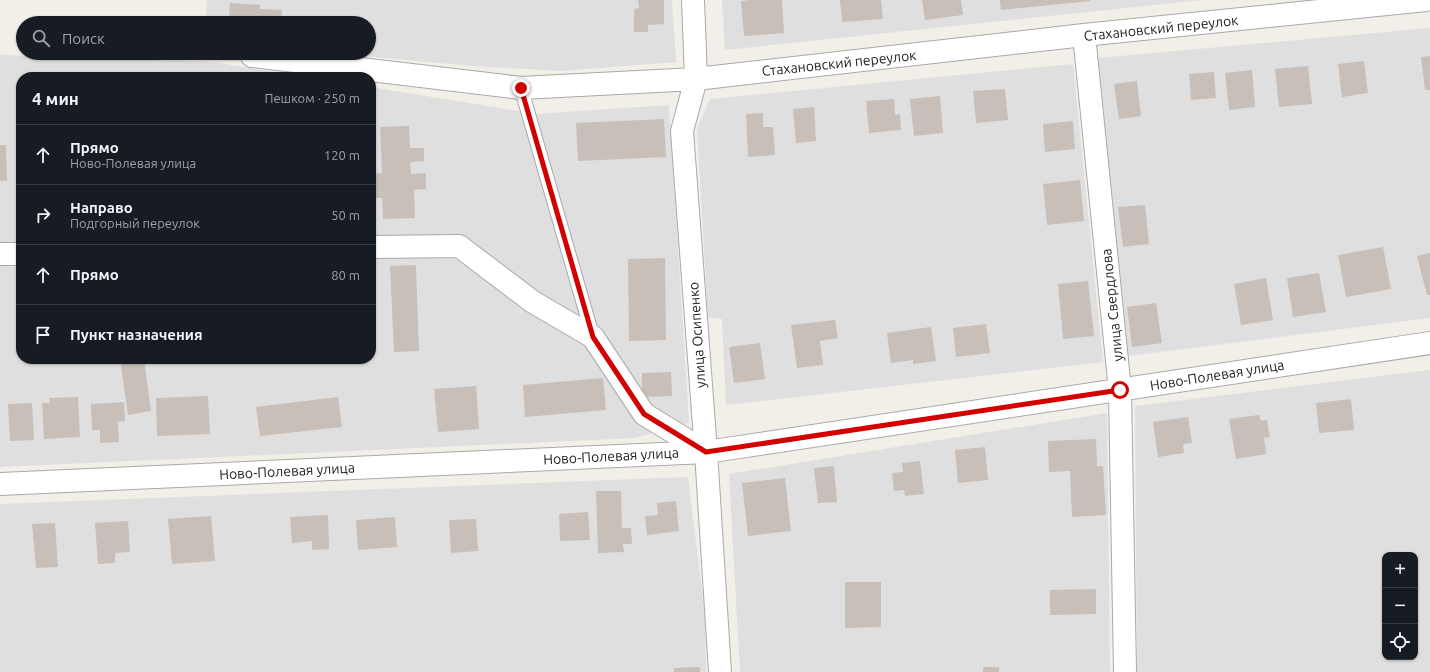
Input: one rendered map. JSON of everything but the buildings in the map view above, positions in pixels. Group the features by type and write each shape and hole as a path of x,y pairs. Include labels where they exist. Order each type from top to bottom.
{"street":[{"name":"улица Осипенко","path":"693,0 696,79 682,132 706,452 720,672"},
{"name":"Стахановский переулок","path":"286,60 521,88 696,79 1084,35 1426,0"},
{"name":"улица Свердлова","path":"1084,35 1120,390 1125,672"},
{"path":"376,247 459,246 533,302 593,337 644,414 706,452"},
{"path":"0,254 16,254"},
{"name":"Ново-Полевая улица","path":"0,484 706,452 1430,343"}],"lane":[{"path":"521,88 593,337"}],"shaded area":[{"path":"207,0 672,0 676,62 562,71 472,66 376,57 376,16 206,16"},
{"path":"722,0 1202,0 725,50"},
{"path":"1430,28 1430,318 1128,356 1098,58"},
{"path":"0,55 16,56 16,60 152,60 213,62 274,72 16,72 16,364 376,364 376,88 536,114 669,105 689,423 635,438 0,467"},
{"path":"1073,64 1103,362 726,405 722,319 708,317 697,128 710,99"},
{"path":"1430,370 1430,672 1137,672 1135,406"},
{"path":"1107,413 1110,672 740,672 729,474"},
{"path":"688,477 705,615 706,672 0,672 0,504"}],"route":[{"path":"521,88 593,337 644,414 706,452 1120,390"}]}
